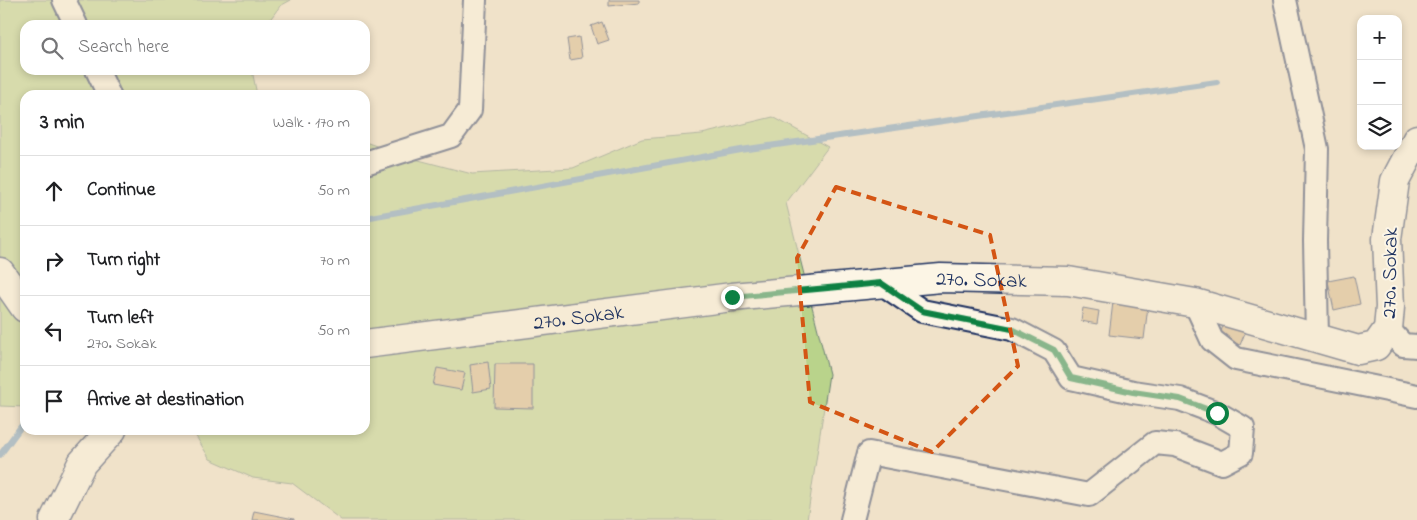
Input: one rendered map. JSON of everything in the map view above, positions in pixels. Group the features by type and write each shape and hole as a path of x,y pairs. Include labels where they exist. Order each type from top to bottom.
{"street":[{"path":"64,0 74,20"},
{"path":"370,161 452,136 470,110 474,0"},
{"path":"1285,0 1317,149 1315,241 1317,337"},
{"path":"100,75 107,90"},
{"name":"270. Sokak","path":"370,343 732,297 941,278 1068,280 1195,303 1358,350 1376,346 1388,330 1390,307 1387,239 1394,181 1417,139"},
{"path":"852,520 869,453 1089,495 1155,443 1175,445 1222,463 1242,453 1243,428 1217,413 1180,399 1133,392 1071,378 1054,350 1012,329 922,311 881,283"},
{"path":"1195,303 1212,340 1236,358 1417,396"},
{"path":"1388,330 1403,345 1417,346"},
{"path":"54,520 82,463 107,435"}],"highlighted area":[{"path":"836,187 990,235 1018,366 932,452 810,402 797,258"}],"green space":[{"path":"0,0 291,0 280,6 270,20 20,20 20,75 253,75 256,90 20,90 20,407 0,406"},
{"path":"773,117 828,147 786,203 829,374 807,520 341,520 292,483 253,478 210,459 195,435 370,435 370,144 411,158 472,174 573,168 642,139 702,134"}],"building":[{"path":"609,0 639,0 639,3 609,6"},
{"path":"602,22 609,40 597,44 591,26"},
{"path":"579,37 582,58 570,60 567,39"},
{"path":"1354,276 1360,304 1334,310 1328,281"},
{"path":"1113,302 1148,306 1144,339 1109,335"},
{"path":"1083,308 1099,311 1097,324 1081,321"},
{"path":"1225,320 1247,328 1240,345 1219,337"},
{"path":"488,362 491,389 473,392 470,365"},
{"path":"495,364 533,364 533,408 494,407"},
{"path":"437,368 465,373 461,390 433,385"},
{"path":"254,511 294,519 294,520 252,520"}],"waterway":[{"path":"370,217 741,150 1217,82"},
{"path":"0,455 20,428"}],"route":[{"path":"732,297 881,283 922,311 1012,329 1054,350 1071,378 1133,392 1180,399 1217,413"}]}
